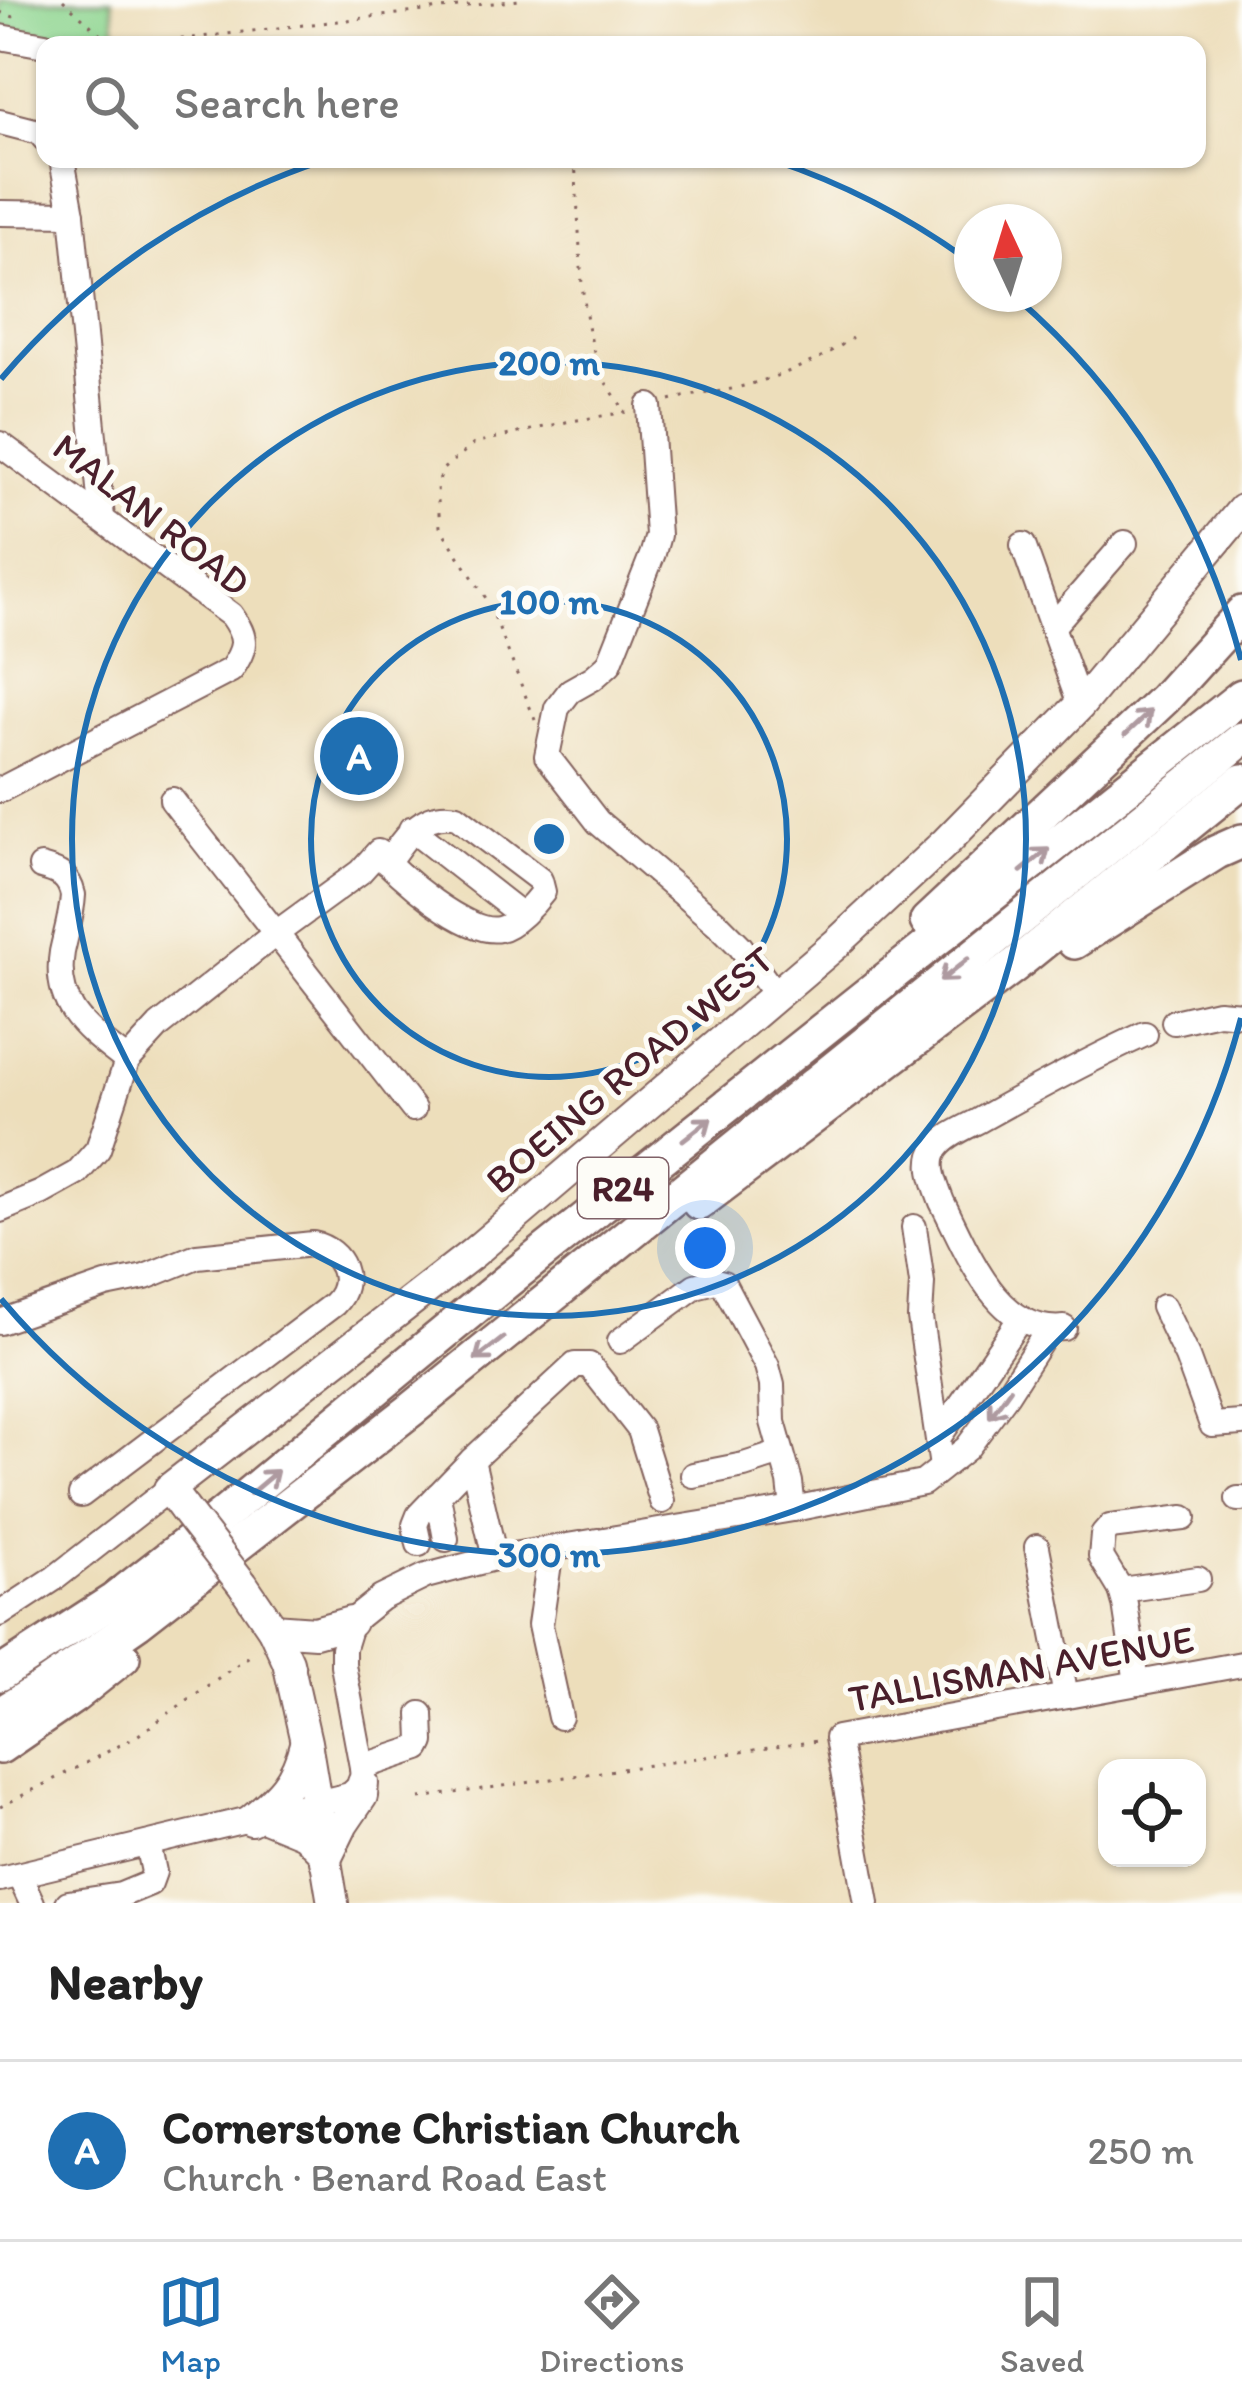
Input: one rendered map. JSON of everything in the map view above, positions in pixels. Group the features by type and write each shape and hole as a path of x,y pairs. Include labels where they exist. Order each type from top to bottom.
{"highway":[{"path":"746,1090 1164,699 1242,613"},
{"name":"R24","path":"0,1674 114,1600 224,1515 506,1281 1242,696"},
{"name":"R24","path":"0,1714 138,1622 411,1410 1242,739"},
{"path":"535,1312 754,1163 1034,950 1242,781"},
{"path":"836,1097 1102,923 1242,841"},
{"path":"0,1747 73,1697 218,1582 411,1410"},
{"path":"0,1650 106,1591 224,1515"}],"main road":[{"name":"BOEING ROAD WEST","path":"177,1499 836,944 946,842 1080,705 1242,510"},
{"path":"177,1499 275,1633 295,1688 333,1903"},
{"path":"275,1633 316,1632 351,1622"},
{"path":"306,1742 300,1765 282,1794 258,1818 304,1833 325,1857"},
{"path":"325,1857 362,1796 363,1775"}],"street":[{"path":"0,37 36,43"},
{"path":"0,122 36,131"},
{"path":"64,168 102,518"},
{"path":"0,213 72,214"},
{"path":"638,409 658,535 609,664 570,691 557,708 547,756 598,822 720,926 776,995"},
{"name":"MALAN ROAD","path":"0,444 231,616 242,630 244,651 231,670 0,790"},
{"path":"1052,627 1125,543"},
{"path":"1023,545 1080,705"},
{"path":"172,800 412,1108"},
{"path":"0,1210 62,1183 89,1161 98,1149 127,1061 173,1012 382,857 411,829 439,815 457,817 540,880 544,888 542,896 498,929 472,926 382,857"},
{"path":"411,829 520,914"},
{"path":"41,867 65,877 73,895 62,954 64,997 88,1030 127,1061"},
{"path":"1174,1022 1218,1012 1242,1014"},
{"path":"363,1775 344,1665 345,1636 351,1622 380,1598 426,1576 495,1558 923,1484 967,1448 1056,1329 1020,1319 994,1295 942,1202 932,1171 935,1149 1039,1087 1145,1034"},
{"path":"914,1227 922,1283 920,1318 942,1467"},
{"path":"0,1322 197,1256 313,1244 323,1246 340,1262 346,1286 334,1304 81,1495"},
{"path":"620,1341 695,1286 723,1283 767,1366 773,1422 794,1509"},
{"path":"1163,1307 1213,1425 1242,1424"},
{"path":"938,1438 1020,1319"},
{"path":"419,1544 416,1520 472,1460 575,1365 589,1364 640,1430 662,1501"},
{"path":"693,1474 744,1466 781,1453"},
{"path":"472,1460 495,1558"},
{"path":"438,1496 446,1539"},
{"name":"BOEING ROAD WEST","path":"4,1603 55,1578 177,1499"},
{"path":"1137,1683 1120,1590 1102,1557 1103,1535 1110,1527 1184,1518"},
{"path":"1037,1547 1066,1696"},
{"path":"551,1549 540,1624 560,1717"},
{"path":"1120,1590 1198,1579"},
{"name":"TALLISMAN AVENUE","path":"867,1903 837,1738 1242,1664"},
{"path":"32,1903 9,1877 350,1796 363,1775 419,1748 421,1714"},
{"path":"68,1903 121,1895 150,1883 154,1872 148,1844"}],"path":[{"path":"63,0 102,36"},
{"path":"209,36 519,0"},
{"path":"575,168 580,265 598,371 638,409"},
{"path":"535,721 488,603 440,527 437,487 443,469 475,443 728,390 825,358 852,338"},
{"path":"0,1807 134,1738 275,1633"},
{"path":"420,1798 837,1738"}],"green space":[{"path":"0,0 112,0 116,36 58,36 0,27"}],"place":[{"name":"Cornerstone Christian Church","path":"359,756"}]}
